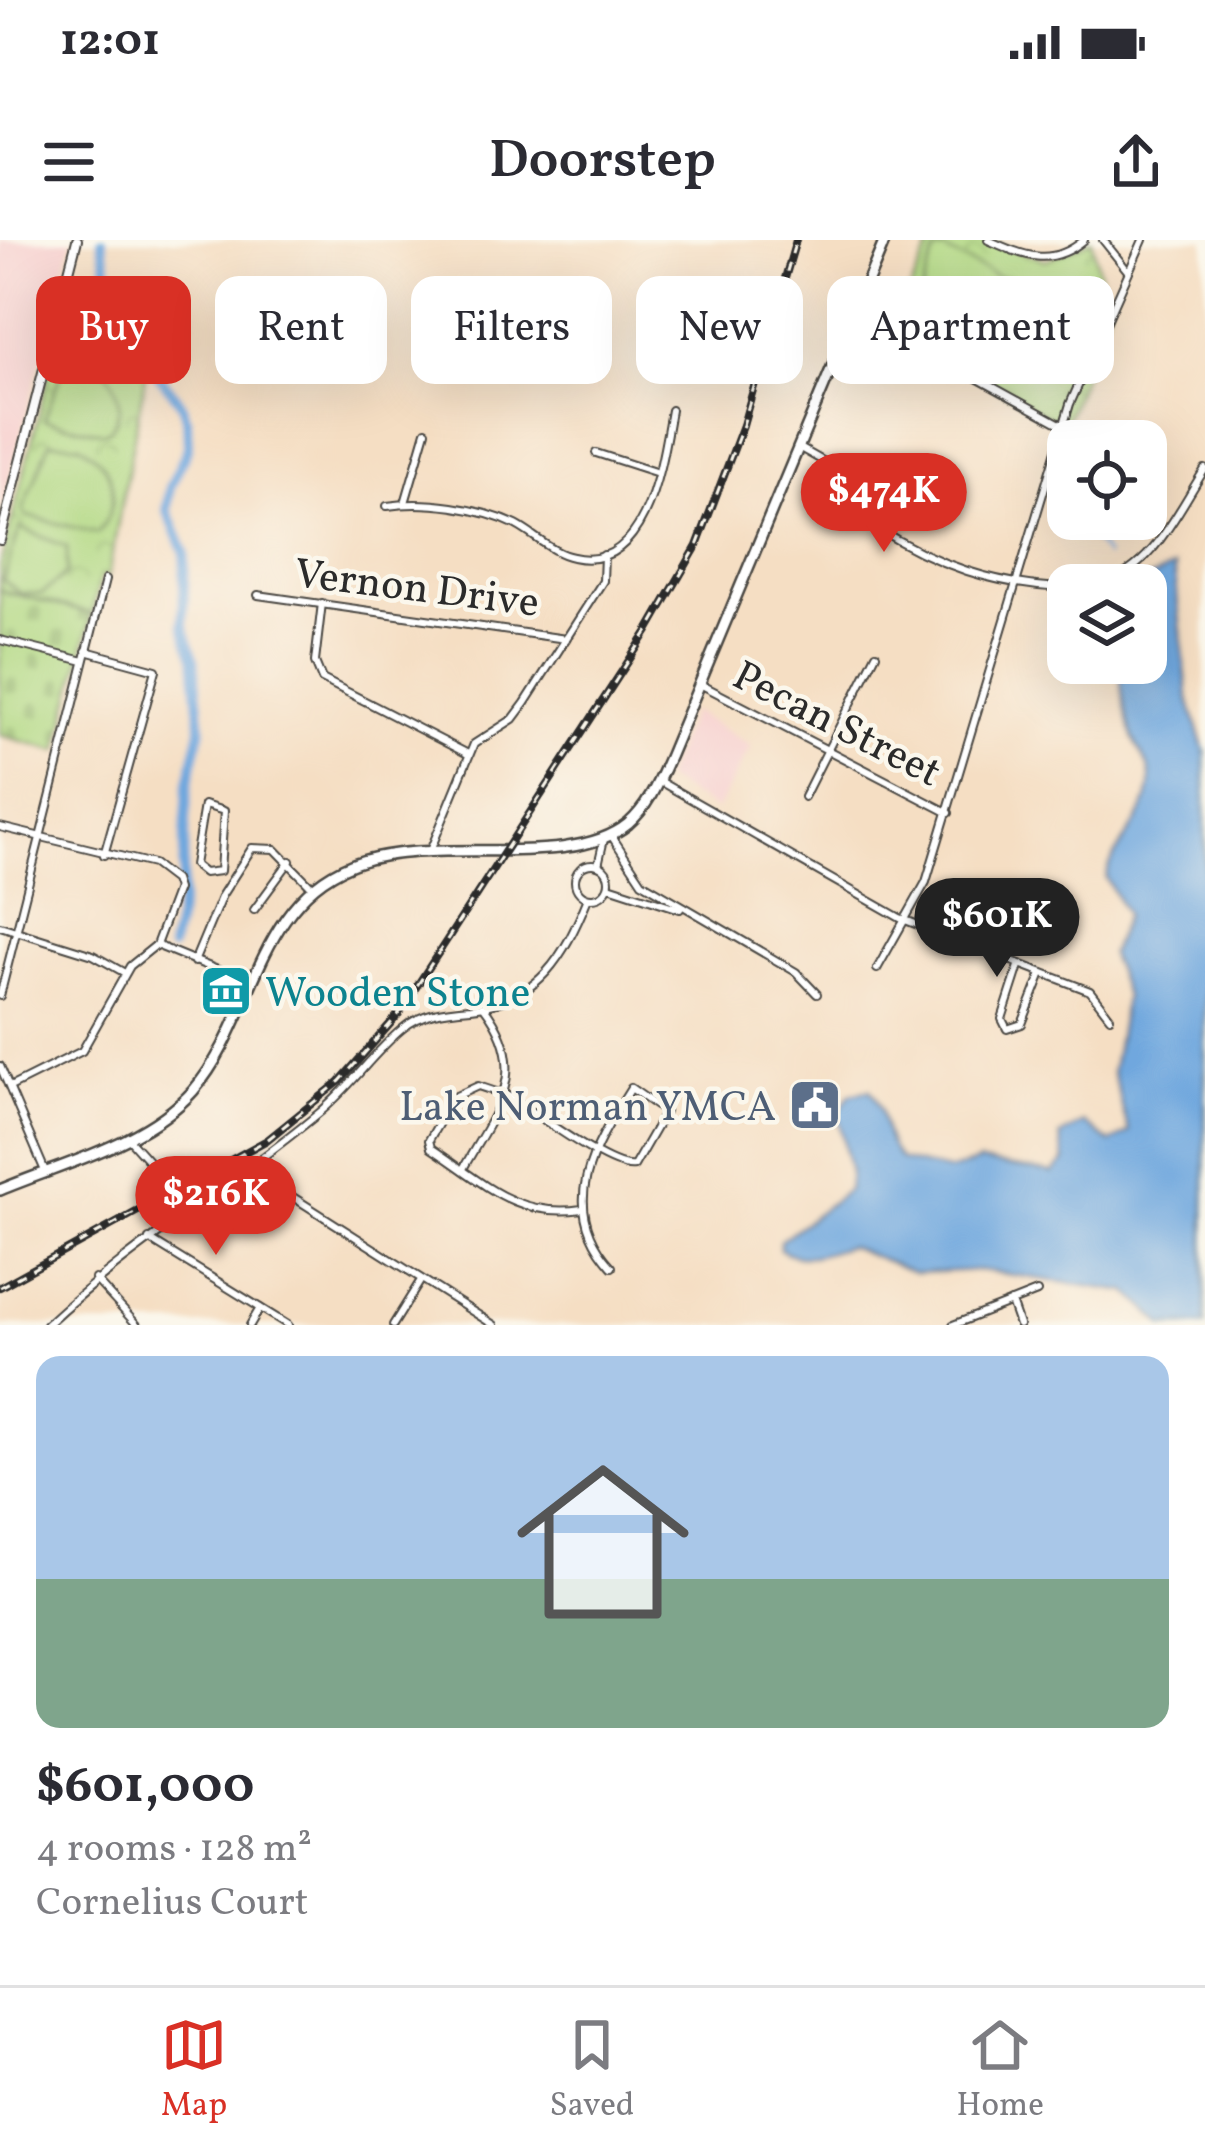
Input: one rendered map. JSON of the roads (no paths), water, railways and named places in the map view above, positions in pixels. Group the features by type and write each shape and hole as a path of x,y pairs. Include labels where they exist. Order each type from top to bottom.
{"main road":[{"path":"870,276 885,240"},
{"path":"0,1190 128,1138 161,1119 197,1086 219,1055 278,927 313,888 367,859 430,850 542,847 608,837 642,809 659,781 827,379"}],"street":[{"path":"0,540 77,240"},
{"path":"988,240 1045,260 1064,255 1084,240"},
{"path":"1103,240 1127,269"},
{"path":"1066,420 1143,240"},
{"path":"989,384 1055,420"},
{"path":"387,506 405,503 500,519 575,558 604,555 637,527 658,472 671,410"},
{"path":"405,503 426,431"},
{"path":"799,447 869,489 870,517 878,528 971,575 1047,587"},
{"path":"596,453 658,472"},
{"path":"1138,564 1150,554 1205,469"},
{"path":"877,969 926,882 1047,484"},
{"path":"430,850 469,754 484,734 516,715 603,581 604,555"},
{"path":"0,996 105,580"},
{"name":"Vernon Drive","path":"259,595 566,639"},
{"path":"322,603 315,662 322,679 469,754"},
{"path":"0,640 156,670 104,855"},
{"path":"804,797 876,654"},
{"name":"Pecan Street","path":"700,685 949,813"},
{"path":"659,781 905,920 1090,991 1110,1017"},
{"path":"220,871 226,819 224,811 204,806 194,866 200,872 220,871 233,878"},
{"path":"0,827 153,865 174,880 174,900 156,945 126,973 108,1012 75,1058 10,1088"},
{"path":"598,865 608,837"},
{"path":"608,837 634,875 796,972 818,994"},
{"path":"194,962 233,878 259,845 290,861 313,888"},
{"path":"254,910 290,861"},
{"path":"598,865 609,876 609,886 601,896 588,898 577,890 575,876 585,866 598,865"},
{"path":"609,886 695,914"},
{"path":"46,1325 95,1279 323,1111 419,1017 484,1006 529,991 551,970 588,898"},
{"path":"0,926 93,955 126,973"},
{"path":"156,945 252,984"},
{"path":"1019,966 1003,1019 1006,1029 1022,1024 1042,974"},
{"path":"463,1168 504,1094 507,1048 484,1006"},
{"path":"0,1066 45,1171"},
{"path":"582,1209 529,1210 431,1148 428,1139 454,1096 467,1087 504,1094 593,1149 624,1168 634,1166 665,1112 631,1088 593,1149 583,1176 582,1209 592,1239 612,1268"},
{"path":"128,1138 191,1208"},
{"path":"248,1168 494,1325"},
{"path":"149,1239 288,1325"},
{"path":"95,1279 137,1325"},
{"path":"393,1325 421,1280"},
{"path":"953,1325 1037,1292"},
{"path":"1011,1302 1019,1325"},
{"path":"250,1325 260,1308"}],"water":[{"path":"1174,567 1188,696 1205,752 1205,1325 1164,1325 1128,1292 979,1270 915,1273 849,1246 805,1256 780,1249 780,1241 848,1190 850,1173 838,1113 850,1094 870,1090 889,1143 901,1160 948,1171 980,1162 1053,1173 1065,1161 1060,1136 1084,1123 1110,1143 1129,1132 1112,1071 1125,996 1110,955 1126,914 1106,878 1147,799 1150,778 1128,719 1122,684 1167,684 1167,570"}],"waterway":[{"path":"102,240 108,273 139,311 150,365 181,403 187,421 188,447 170,487 167,510 185,553 183,624 194,658 201,728 188,786 181,903 171,948"},
{"path":"1094,540 1106,556"}],"railway":[{"path":"0,1287 267,1140 340,1081 398,1015 648,631 697,546 743,425 796,240"}],"place":[{"name":"Wooden Stone","path":"226,991"},
{"name":"Lake Norman YMCA","path":"815,1105"}]}
